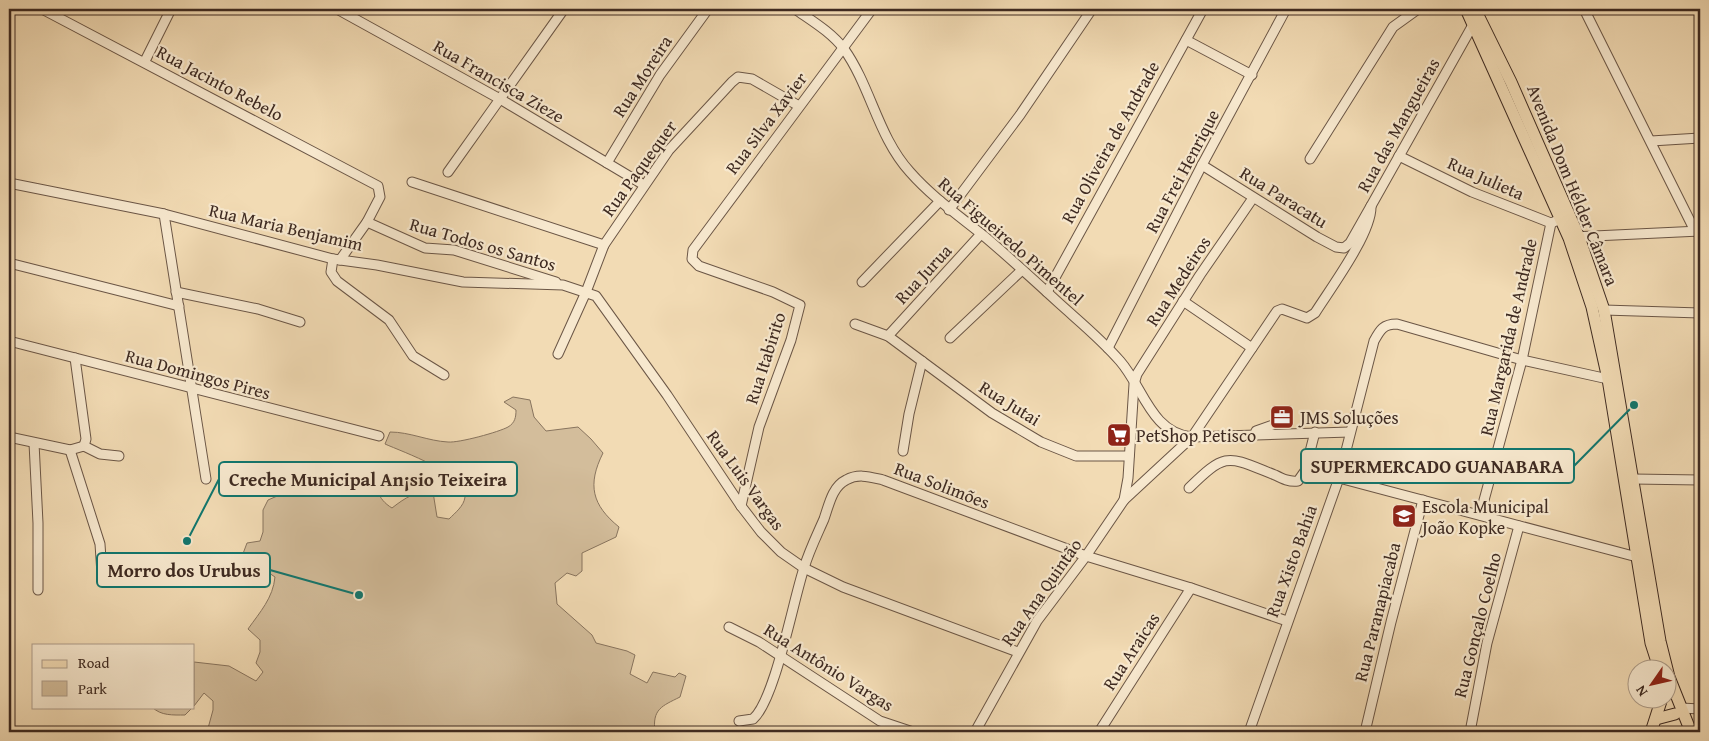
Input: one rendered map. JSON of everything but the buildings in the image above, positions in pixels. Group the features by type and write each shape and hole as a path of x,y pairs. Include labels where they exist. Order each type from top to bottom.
{"main road":[{"name":"Avenida Dom Hélder Câmara","path":"1466,9 1474,23 1556,221 1574,237 1597,324 1608,379 1651,643 1656,658"},
{"name":"Avenida Dom Hélder Câmara","path":"1475,9 1511,82 1604,310 1663,658"},
{"name":"Avenida Dom Hélder Câmara","path":"1676,705 1683,732"},
{"path":"1651,732 1659,708"},
{"name":"Avenida Dom Hélder Câmara","path":"1676,708 1691,732"},
{"path":"1656,719 1678,711"}],"street":[{"name":"Rua Jacinto Rebelo","path":"42,9 145,61 374,183 380,189 380,197 367,222"},
{"path":"145,61 171,9"},
{"name":"Rua Francisca Zieze","path":"337,9 500,98 644,185"},
{"path":"448,172 564,9"},
{"name":"Rua Moreira","path":"607,163 660,75 708,9"},
{"name":"Rua Figueiredo Pimentel","path":"795,9 831,35 843,48 860,77 900,160 949,210 981,234 1108,348 1127,369 1134,384 1162,424 1180,436 1350,432"},
{"name":"Rua Silva Xavier","path":"692,259 692,250 872,9"},
{"path":"949,210 1020,115 1092,9"},
{"name":"Rua Oliveira de Andrade","path":"1047,292 1203,9"},
{"name":"Rua Frei Henrique","path":"1108,348 1202,165 1286,9"},
{"path":"1310,159 1393,27 1418,9"},
{"path":"1574,237 1698,231 1650,141 1584,9"},
{"name":"Rua das Mangueiras","path":"1350,243 1474,23"},
{"path":"1186,40 1252,75"},
{"name":"Rua Paquequer","path":"558,354 586,292 604,245 644,185 682,134 738,77 752,80 800,106"},
{"path":"1650,141 1700,138"},
{"name":"Rua Julieta","path":"1399,156 1472,192 1556,221"},
{"name":"Rua Paracatu","path":"1202,165 1336,248 1344,248 1350,243"},
{"path":"412,182 604,245"},
{"name":"Rua Maria Benjamim","path":"9,183 164,214 337,260 463,282 563,285 586,292"},
{"name":"Rua Medeiros","path":"1134,384 1146,360 1183,301 1253,198"},
{"path":"862,282 940,201"},
{"path":"1124,500 1192,436 1272,317 1282,309 1301,317 1310,318 1315,313 1363,235 1371,214 1371,206"},
{"path":"164,214 206,479"},
{"name":"Rua Margarida de Andrade","path":"1480,515 1522,360 1556,221"},
{"path":"367,222 337,260 331,272 337,281 389,320 413,356 444,375"},
{"name":"Rua Todos os Santos","path":"367,222 416,245 454,250 563,285"},
{"name":"Rua Jurua","path":"888,336 981,234"},
{"name":"Rua Itabirito","path":"692,259 699,266 773,292 800,305 792,340 759,427 741,506"},
{"path":"9,263 179,306"},
{"path":"950,338 1022,270"},
{"path":"176,292 258,308 300,322"},
{"name":"Rua Luis Vargas","path":"586,292 596,296 604,305 741,506 761,532 781,552 804,568 843,587 1018,652"},
{"path":"1183,301 1252,348"},
{"path":"1604,310 1700,313"},
{"name":"Rua Jutai","path":"855,324 888,336 992,413 1041,442 1076,456 1130,456"},
{"name":"Rua Xisto Bahia","path":"1249,732 1286,621 1339,478 1374,341 1380,329 1397,324 1522,360"},
{"name":"Rua Domingos Pires","path":"9,341 379,436"},
{"path":"75,358 86,439 84,446"},
{"path":"1522,360 1608,379"},
{"path":"903,451 909,414 922,361"},
{"path":"1124,500 1130,456 1134,384"},
{"name":"Rua Figueiredo Pimentel","path":"1246,434 1281,422"},
{"path":"1189,488 1213,464 1224,460 1257,468 1288,481 1298,481 1303,476 1315,432"},
{"path":"9,437 70,450 84,446 100,454 119,456"},
{"path":"34,443 38,522 38,590"},
{"path":"70,450 100,544 102,574"},
{"name":"Rua Solimões","path":"739,721 753,719 763,706 780,655 804,568 834,492 845,480 865,475 1086,556 1191,588 1286,621"},
{"path":"1339,478 1638,557"},
{"path":"1633,479 1700,480"},
{"name":"Rua Ana Quintão","path":"975,732 1037,621 1086,556 1124,500"},
{"name":"Rua Paranapiacaba","path":"1366,732 1386,640 1423,500"},
{"name":"Rua Gonçalo Coelho","path":"1470,732 1487,642 1519,526"},
{"name":"Rua Araicas","path":"1099,732 1191,588"},
{"name":"Rua Antônio Vargas","path":"729,627 780,655 880,721 912,732"},
{"path":"1678,711 1700,709"}],"green space":[{"path":"513,397 530,400 534,417 546,431 578,427 603,453 595,475 595,494 603,511 619,527 616,537 582,553 582,571 576,576 567,573 555,583 557,604 592,635 596,643 635,655 630,674 647,683 653,672 675,677 679,673 686,676 680,697 663,706 657,713 654,724 655,732 207,732 213,710 213,701 204,693 195,705 195,662 229,666 256,681 263,672 256,663 260,652 260,640 248,629 269,598 275,577 257,565 238,567 247,543 260,541 263,532 263,510 268,500 291,490 310,475 354,477 364,470 373,469 378,492 383,500 392,508 411,496 433,492 437,517 449,519 463,503 465,497 463,488 445,472 385,444 390,432 405,433 448,442 461,441 488,434 508,427 514,422 516,410 504,402"},
{"path":"153,708 192,708 185,715 172,715"}],"place":[{"name":"SUPERMERCADO GUANABARA","path":"1634,405"},
{"name":"JMS Soluções","path":"1282,417"},
{"name":"PetShop Petisco","path":"1119,435"},
{"name":"Escola Municipal João Kopke","path":"1404,516"},
{"name":"Creche Municipal An¡sio Teixeira","path":"187,541"},
{"name":"Morro dos Urubus","path":"359,595"}]}
